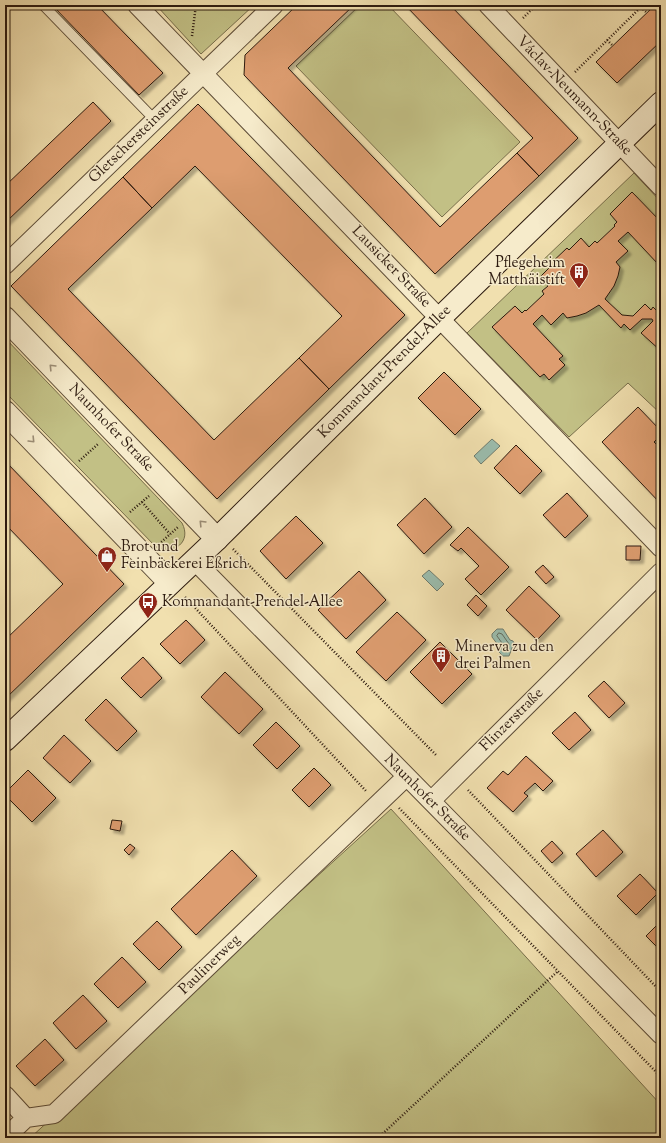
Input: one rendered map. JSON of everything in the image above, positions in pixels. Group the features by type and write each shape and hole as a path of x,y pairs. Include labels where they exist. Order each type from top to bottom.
{"main road":[{"name":"Kommandant-Prendel-Allee","path":"5,740 177,590 194,560 661,103"},
{"name":"Naunhofer Straße","path":"5,318 217,538"},
{"path":"5,412 177,590"}],"street":[{"name":"Lausicker Straße","path":"137,5 661,548"},
{"name":"Gletschersteinstraße","path":"5,265 274,5"},
{"name":"Václav-Neumann-Straße","path":"488,5 661,186"},
{"name":"Naunhofer Straße","path":"194,560 661,1035"},
{"name":"Flinzerstraße","path":"431,801 661,572"},
{"name":"Paulinerweg","path":"26,1118 54,1114 406,777"},
{"path":"5,1096 26,1118 5,1138"}],"lane":[{"path":"43,5 155,120"}],"path":[{"path":"191,60 196,5"},
{"path":"563,83 642,6 647,13"},
{"path":"607,40 613,46"},
{"path":"65,474 113,431"},
{"path":"114,526 164,484"},
{"path":"142,502 170,534"},
{"path":"144,557 193,514"},
{"path":"235,550 436,755"},
{"path":"177,590 369,795"},
{"path":"467,788 661,992"},
{"path":"398,807 661,1077"},
{"path":"378,1138 558,971"}],"shaded area":[{"path":"156,5 254,5 201,54"},
{"path":"360,5 388,5 520,142 442,217 296,66"},
{"path":"634,173 661,202 661,414 628,383 569,437 467,333"},
{"path":"5,338 182,523 185,536 180,545 169,549 156,547 5,392"},
{"path":"391,809 661,1105 661,1138 30,1138"}],"water":[{"path":"492,439 500,446 481,464 474,456"},
{"path":"429,570 444,584 437,591 422,576"},
{"path":"497,629 503,629 510,640 514,643 509,656 503,656 498,651 498,645 492,637 492,634"}],"building":[{"path":"52,5 97,5 163,73 139,95"},
{"path":"297,5 354,5 288,68 440,227 517,153 539,176 435,274 244,75 245,55"},
{"path":"405,5 450,5 578,138 539,176 517,153 533,138"},
{"path":"655,5 661,5 661,41 617,83 596,62"},
{"path":"93,102 111,121 5,223 5,186"},
{"path":"198,104 405,315 329,389 299,358 342,316 195,166 152,208 123,177"},
{"path":"123,177 152,208 68,289 214,440 299,358 329,389 217,499 11,286"},
{"name":"Pflegeheim Matthäistift","path":"632,192 661,222 661,262 658,264 628,232 618,241 628,251 616,262 620,267 618,276 614,286 605,299 622,315 633,316 645,304 651,310 653,307 659,313 661,308 661,351 641,333 653,321 652,319 642,319 630,330 624,324 621,328 599,305 586,313 577,316 567,318 563,313 551,325 542,315 533,324 563,356 559,359 565,365 549,380 544,374 540,377 492,327 515,306 522,313 544,294 542,291 548,286 540,277 551,266 549,265 567,248 569,250 581,238 589,247 595,241 597,243 615,226 614,225 617,222 610,214"},
{"path":"444,372 481,409 455,435 418,398"},
{"path":"638,407 661,431 661,435 654,442 661,449 661,504 602,442"},
{"path":"516,445 542,471 520,494 494,468"},
{"path":"5,461 124,584 5,699 5,640 63,584 5,524"},
{"path":"567,493 588,516 565,538 543,515"},
{"path":"425,498 452,527 424,554 397,525"},
{"path":"296,516 323,543 286,579 260,551"},
{"path":"468,527 509,567 481,595 465,579 479,566 461,548 458,551 450,545"},
{"path":"626,546 641,546 640,560 626,560"},
{"path":"543,565 554,577 546,584 535,572"},
{"path":"359,571 386,600 346,639 318,610"},
{"path":"529,586 560,616 537,640 506,610"},
{"path":"476,595 487,606 478,616 467,605"},
{"path":"397,612 426,640 386,681 356,652"},
{"path":"186,620 205,640 180,664 160,644"},
{"name":"Minerva zu den drei Palmen","path":"440,642 472,674 442,704 410,672"},
{"path":"143,657 162,678 141,698 121,678"},
{"path":"225,672 263,709 239,734 201,697"},
{"path":"604,681 625,703 609,718 588,696"},
{"path":"106,699 137,731 117,751 85,720"},
{"path":"575,712 591,730 569,750 552,733"},
{"path":"276,722 300,746 277,769 253,745"},
{"path":"64,735 91,761 70,783 43,758"},
{"path":"526,756 553,781 543,791 535,783 524,793 528,796 513,812 487,788 503,771 508,775"},
{"path":"314,768 331,785 309,807 292,790"},
{"path":"28,770 56,798 32,822 5,795 5,793"},
{"path":"112,820 122,821 120,831 110,829"},
{"path":"603,830 623,852 596,877 576,854"},
{"path":"552,841 563,853 552,863 541,851"},
{"path":"130,844 135,848 129,855 124,850"},
{"path":"232,850 257,876 196,935 171,909"},
{"path":"640,874 658,893 636,915 617,896"},
{"path":"157,921 182,947 159,970 133,944"},
{"path":"661,921 661,951 646,936"},
{"path":"122,957 146,982 118,1008 94,984"},
{"path":"83,995 107,1021 76,1049 53,1023"},
{"path":"45,1039 64,1060 35,1086 16,1066"}],"place":[{"name":"Pflegeheim Matthäistift","path":"579,289"},
{"name":"Brot und Feinbäckerei Eßrich","path":"107,573"},
{"name":"Kommandant-Prendel-Allee","path":"148,619"},
{"name":"Minerva zu den drei Palmen","path":"441,673"}]}
